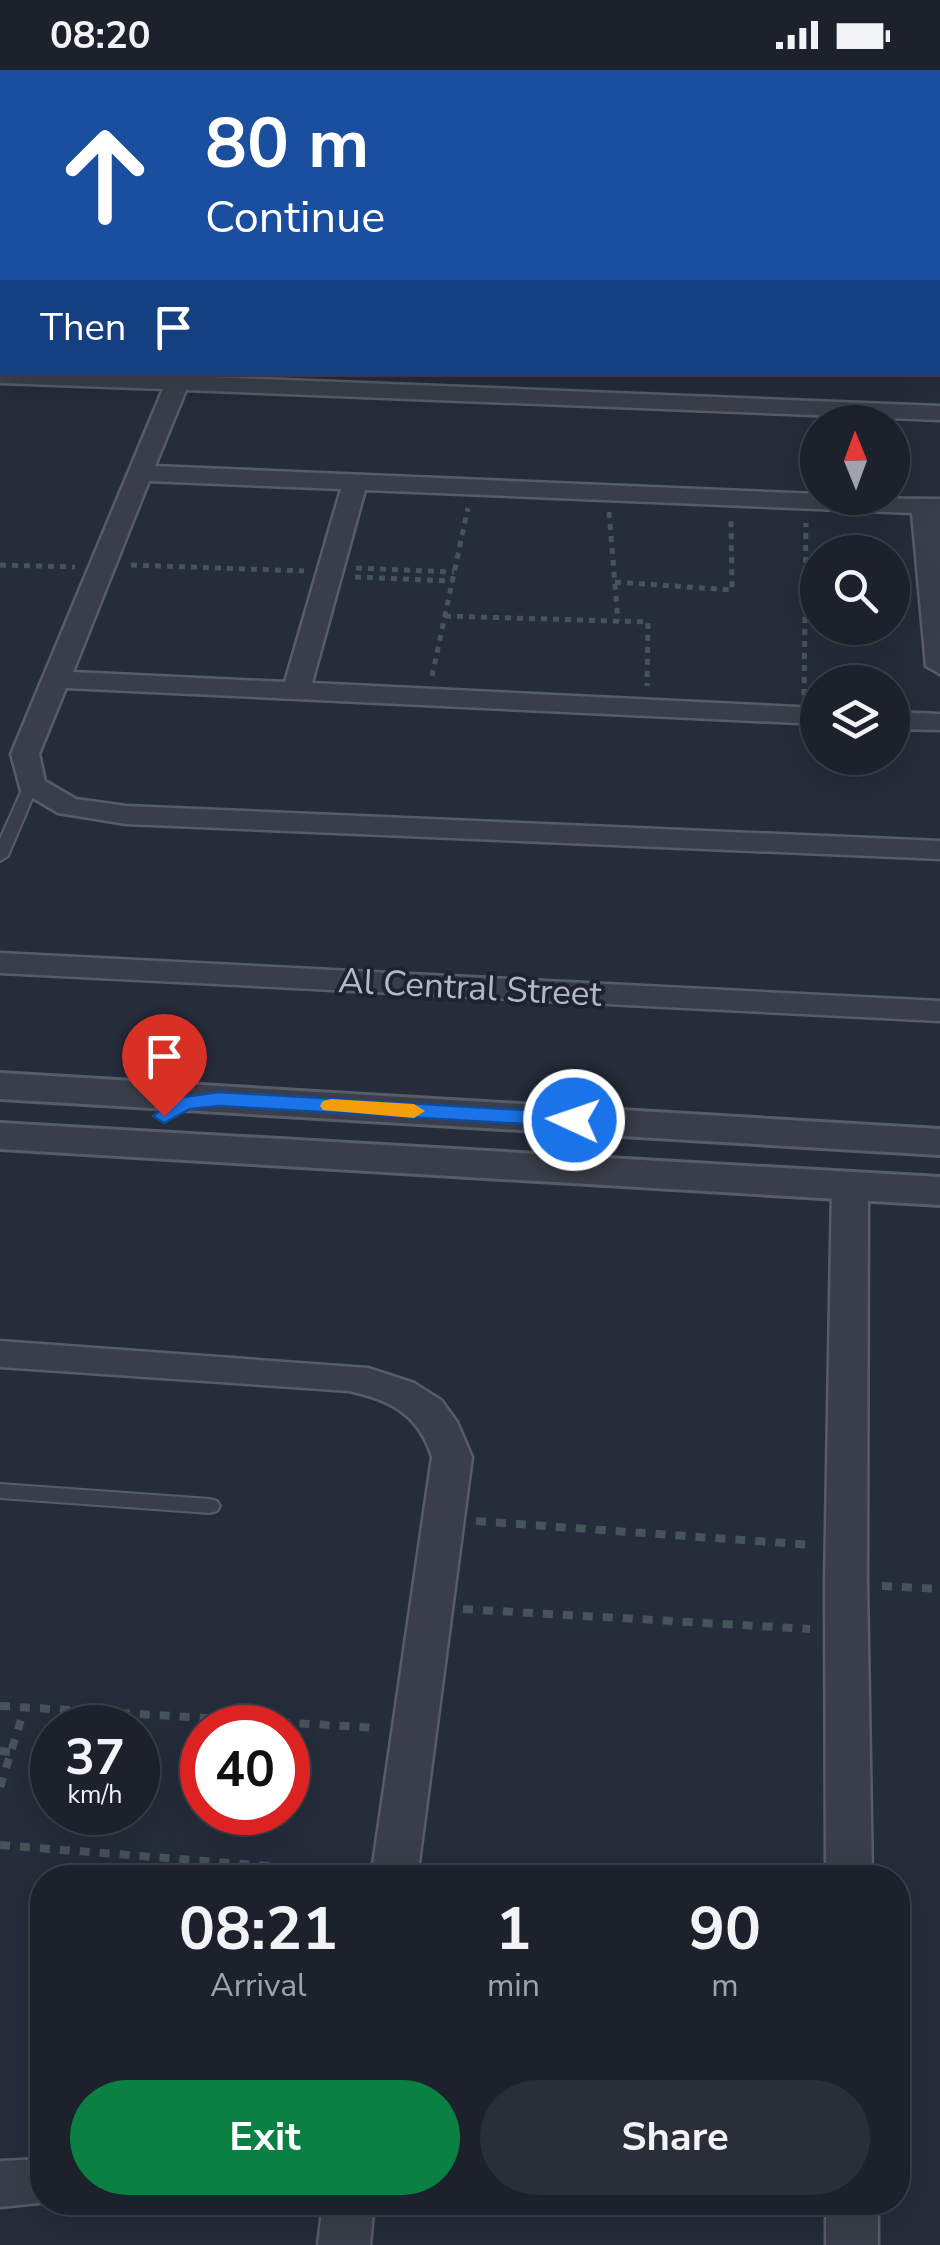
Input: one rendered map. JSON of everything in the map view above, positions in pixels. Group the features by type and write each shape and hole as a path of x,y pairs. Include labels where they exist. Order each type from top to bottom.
{"street":[{"path":"0,376 78,376 177,383 412,382 940,413"},
{"path":"177,383 25,754 31,784 68,808 126,815 940,850"},
{"path":"140,473 800,502"},
{"path":"296,691 355,482"},
{"path":"932,507 940,666"},
{"path":"56,679 800,715"},
{"path":"910,721 940,722"},
{"name":"Al Central Street","path":"0,963 940,1011"},
{"path":"0,1086 940,1142"},
{"path":"48,1138 79,1136 100,1118 101,1103 82,1090"},
{"path":"197,1148 173,1144 162,1137 164,1116 184,1103 219,1099"},
{"path":"0,1136 940,1190"},
{"path":"848,1865 850,1185"},
{"path":"0,1354 381,1384 408,1395 431,1412 446,1433 452,1457 396,1865"},
{"path":"0,2184 30,2183"},
{"path":"344,2245 348,2215"},
{"path":"852,2215 852,2245"}],"lane":[{"path":"0,856 31,784"},
{"path":"0,1491 210,1506"}],"path":[{"path":"427,697 473,487"},
{"path":"608,493 618,621"},
{"path":"614,582 732,590 731,498"},
{"path":"0,565 454,572"},
{"path":"330,572 452,581"},
{"path":"444,616 648,622 647,708"},
{"path":"444,1518 846,1566 940,1589"},
{"path":"432,1608 846,1631"},
{"path":"0,1706 415,1730"},
{"path":"0,1787 25,1707"},
{"path":"0,1751 11,1752"},
{"path":"0,1844 258,1865"}],"slow traffic":[{"path":"331,1106 414,1111"}],"route":[{"path":"164,1116 184,1103 219,1099 574,1120"}]}
